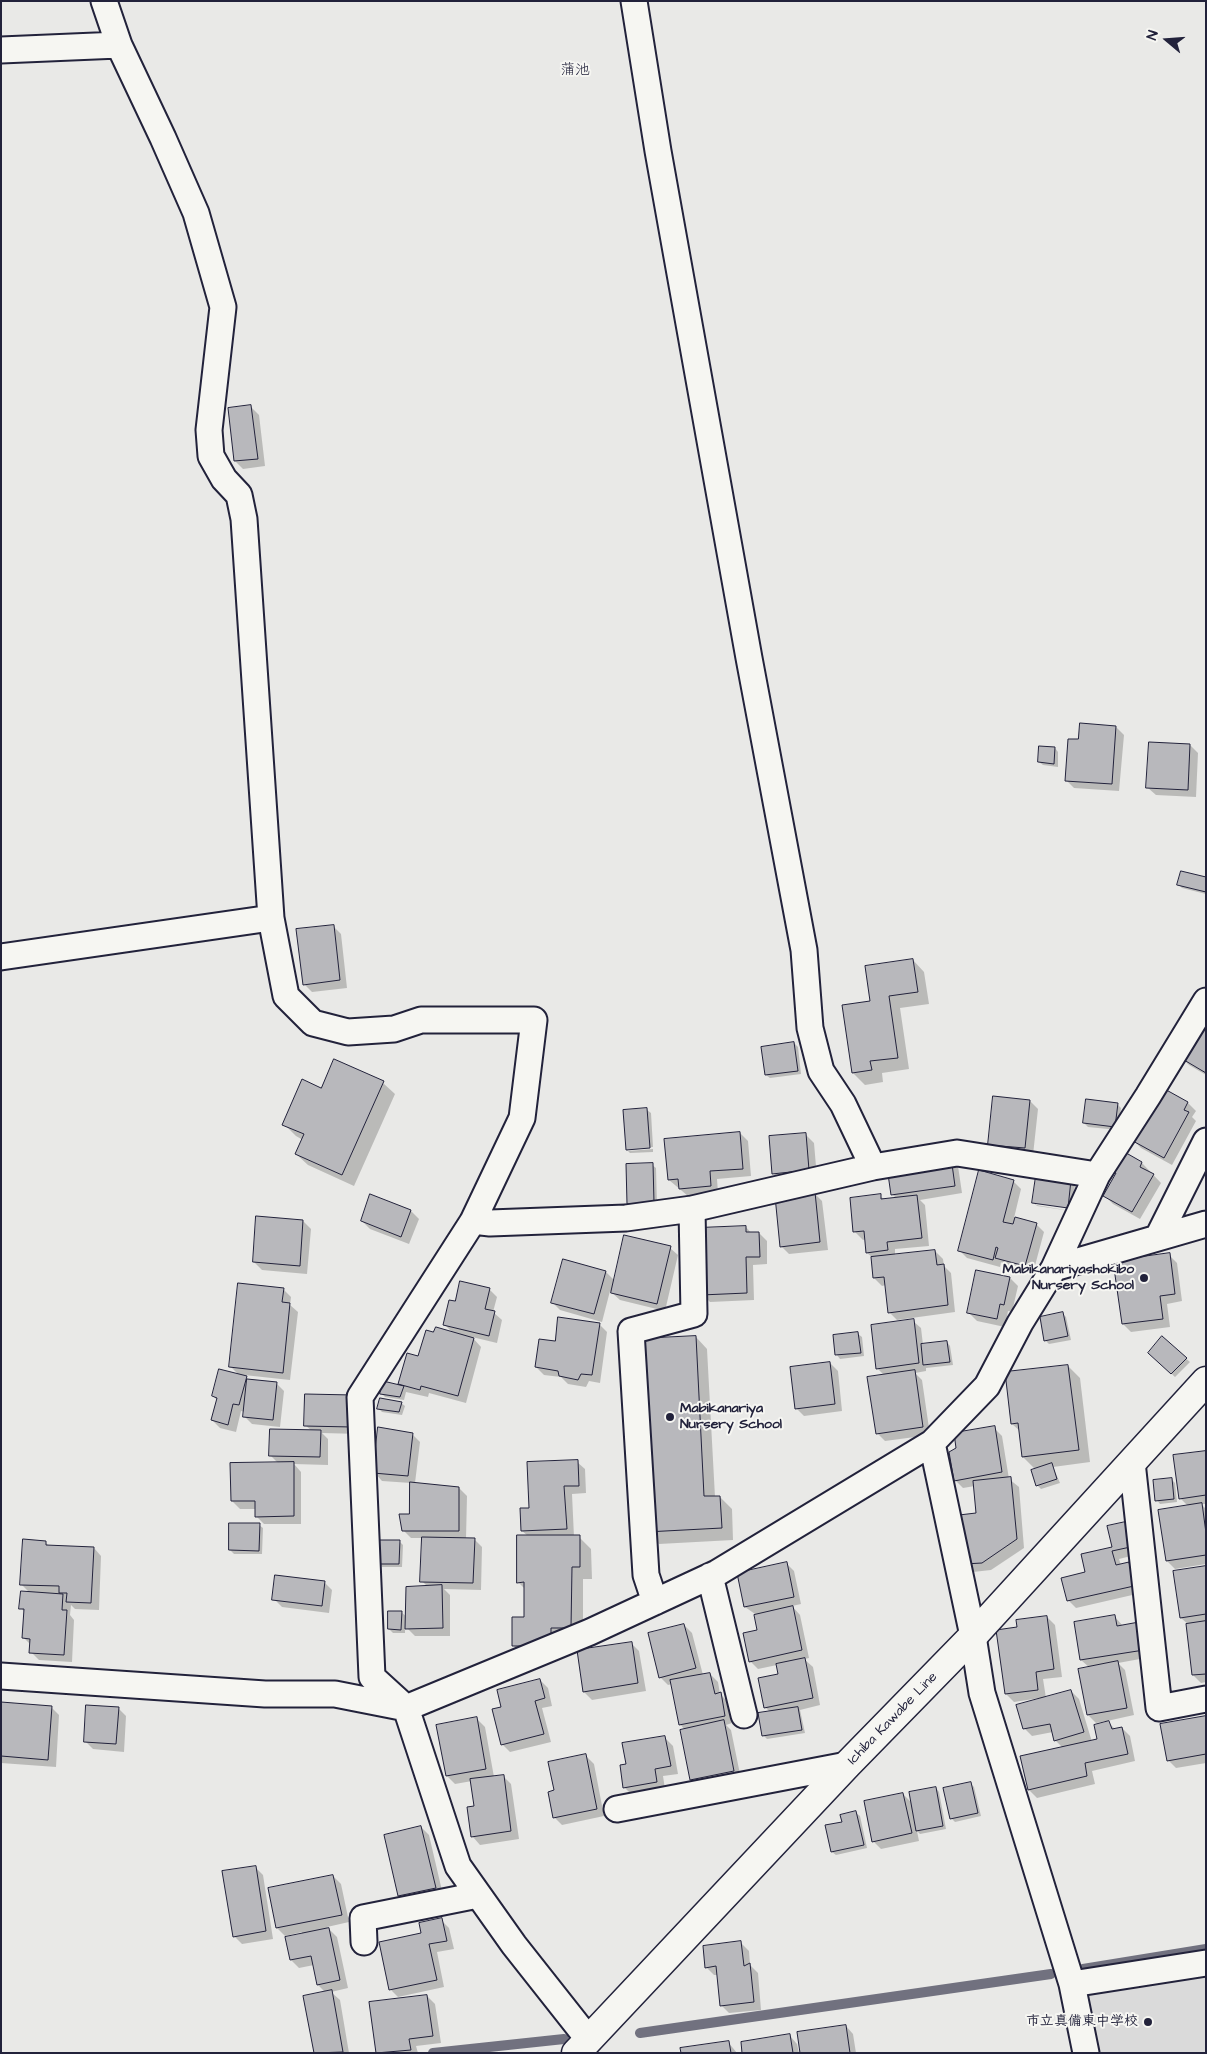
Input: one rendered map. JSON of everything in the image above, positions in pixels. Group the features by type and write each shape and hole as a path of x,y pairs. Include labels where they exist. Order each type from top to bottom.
{"main road":[{"name":"Ichiba Kawabe Line","path":"582,2048 973,1636 1206,1381"}],"street":[{"path":"104,1 119,45 196,214 223,307 209,430 211,456 224,479 239,495 244,519 271,918 286,996 313,1023 348,1032 394,1029 421,1020 534,1020 522,1118 473,1221 360,1397 372,1677 406,1708 458,1866 514,1944 582,2048"},
{"path":"634,1 658,151 745,639 804,950 810,1028 821,1071 843,1104 872,1167"},
{"path":"1,50 119,45"},
{"path":"1,957 271,918"},
{"path":"1,1676 264,1694 335,1694 406,1708 510,1666 710,1576 932,1443 987,1386 1020,1323 1054,1268 1098,1175 1206,1001"},
{"path":"1158,1237 1206,1141"},
{"path":"473,1221 490,1223 626,1218 692,1209 872,1167 956,1153 1098,1175"},
{"path":"655,1602 646,1575 631,1331 694,1314 692,1209"},
{"path":"1054,1268 1206,1224"},
{"path":"932,1443 973,1636 982,1693 1072,1984 1086,2053"},
{"path":"1132,1462 1159,1708 1206,1699"},
{"path":"710,1576 744,1715"},
{"path":"617,1809 848,1766"},
{"path":"364,1942 363,1918 478,1895"},
{"path":"1072,1984 1206,1963"}],"shaded area":[{"name":"市立真備東中学校","path":"1206,1973 1206,2053 1096,2053 1085,1992"}],"building":[{"path":"251,405 258,459 234,461 228,408"},
{"path":"1080,723 1116,726 1112,784 1065,781 1068,739 1078,739"},
{"path":"1149,742 1190,744 1188,790 1146,788"},
{"path":"1039,746 1055,747 1054,764 1038,762"},
{"path":"1181,871 1206,877 1206,892 1177,885"},
{"path":"334,925 340,980 303,985 296,929"},
{"path":"913,959 918,992 889,996 898,1058 870,1061 872,1070 852,1073 842,1005 870,1001 865,966"},
{"path":"1206,1013 1206,1073 1179,1057"},
{"path":"794,1042 798,1071 765,1075 761,1047"},
{"path":"334,1059 384,1081 342,1175 295,1154 304,1134 282,1125 302,1079 321,1088"},
{"path":"1161,1087 1188,1102 1184,1110 1189,1112 1164,1158 1131,1140"},
{"path":"993,1096 1030,1100 1025,1148 988,1145"},
{"path":"1086,1099 1118,1103 1115,1127 1083,1123"},
{"path":"647,1108 650,1148 626,1150 623,1110"},
{"path":"740,1132 743,1169 710,1171 711,1186 679,1189 678,1179 668,1180 664,1139"},
{"path":"806,1133 809,1170 772,1174 769,1136"},
{"path":"1121,1150 1142,1162 1140,1167 1154,1174 1132,1212 1103,1196 1116,1173 1110,1170"},
{"path":"951,1157 955,1186 891,1195 887,1167"},
{"path":"653,1163 654,1203 627,1204 626,1164"},
{"path":"979,1170 1014,1180 1003,1222 1013,1224 1015,1217 1037,1223 1025,1266 995,1258 998,1248 996,1247 993,1260 958,1251"},
{"path":"1036,1176 1071,1180 1068,1208 1032,1203"},
{"path":"815,1192 820,1242 780,1247 775,1196"},
{"path":"370,1194 411,1210 401,1237 361,1221"},
{"path":"881,1194 881,1199 917,1195 922,1238 887,1242 888,1250 866,1253 864,1231 853,1232 850,1198"},
{"path":"256,1216 303,1220 300,1266 253,1262"},
{"path":"746,1226 746,1232 759,1232 760,1257 746,1257 747,1293 701,1295 698,1228"},
{"path":"624,1235 671,1246 657,1304 611,1293"},
{"path":"935,1250 937,1265 944,1264 948,1305 888,1313 884,1277 873,1278 871,1257"},
{"name":"Mabikanariyashokibo Nursery School","path":"1170,1253 1175,1294 1160,1296 1163,1319 1122,1324 1113,1261"},
{"path":"563,1259 606,1271 594,1314 551,1303"},
{"path":"976,1270 1010,1277 1004,1305 1000,1304 997,1319 967,1313"},
{"path":"460,1281 490,1288 485,1309 495,1311 489,1336 443,1325 449,1300 455,1301"},
{"path":"238,1283 284,1288 282,1302 290,1303 283,1373 229,1367"},
{"path":"1063,1312 1068,1336 1044,1341 1040,1317"},
{"path":"558,1317 600,1323 592,1375 581,1374 578,1380 559,1376 558,1371 535,1367 539,1339 555,1341"},
{"path":"914,1319 919,1363 876,1369 871,1325"},
{"path":"436,1327 474,1338 458,1396 421,1386 420,1390 398,1384 407,1353 418,1356 426,1330 433,1332"},
{"path":"858,1332 861,1353 835,1355 833,1335"},
{"name":"Mabikanariya Nursery School","path":"696,1336 704,1496 720,1496 722,1528 646,1532 636,1339"},
{"path":"1162,1336 1187,1358 1171,1374 1148,1353"},
{"path":"947,1341 950,1362 923,1365 921,1344"},
{"path":"830,1362 835,1404 795,1409 790,1367"},
{"path":"1068,1365 1079,1450 1022,1457 1018,1423 1011,1424 1005,1372"},
{"path":"219,1369 247,1376 239,1405 233,1404 228,1425 211,1420 217,1398 212,1396"},
{"path":"915,1370 923,1427 876,1434 867,1377"},
{"path":"247,1379 277,1382 273,1420 243,1417"},
{"path":"383,1381 404,1386 400,1397 380,1394"},
{"path":"305,1394 353,1395 352,1427 304,1426"},
{"path":"380,1398 402,1402 399,1412 377,1409"},
{"path":"995,1426 1002,1472 954,1481 949,1452 956,1448 954,1433"},
{"path":"378,1427 413,1433 408,1476 373,1473"},
{"path":"270,1429 321,1430 320,1457 269,1456"},
{"path":"1206,1451 1206,1495 1179,1499 1173,1455"},
{"path":"578,1460 579,1486 564,1486 567,1529 521,1531 520,1508 529,1508 527,1462"},
{"path":"294,1462 294,1516 255,1517 255,1501 231,1501 230,1463"},
{"path":"1052,1463 1057,1479 1036,1486 1031,1470"},
{"path":"1011,1477 1017,1539 982,1563 964,1564 959,1515 976,1513 973,1481"},
{"path":"1172,1478 1174,1499 1155,1501 1153,1480"},
{"path":"410,1482 459,1487 459,1531 402,1531 399,1514 409,1514"},
{"path":"1202,1503 1206,1533 1206,1555 1166,1561 1158,1510"},
{"path":"1130,1521 1135,1546 1112,1551 1116,1565 1129,1562 1134,1586 1067,1601 1061,1578 1085,1572 1081,1554 1112,1547 1107,1526"},
{"path":"229,1523 260,1523 259,1551 229,1550"},
{"path":"517,1535 580,1535 580,1567 572,1567 571,1628 551,1628 551,1646 512,1646 512,1617 524,1617 524,1582 517,1583"},
{"path":"422,1537 475,1538 473,1583 420,1582"},
{"path":"23,1539 46,1541 46,1545 94,1547 91,1603 66,1602 67,1593 59,1593 59,1586 20,1585"},
{"path":"378,1540 400,1540 399,1564 377,1564"},
{"path":"787,1562 794,1597 744,1607 737,1573"},
{"path":"1206,1566 1206,1614 1180,1618 1173,1571"},
{"path":"275,1575 325,1581 322,1606 272,1600"},
{"path":"442,1585 443,1628 405,1629 406,1587"},
{"path":"21,1591 63,1594 62,1610 67,1610 64,1655 29,1653 30,1639 22,1638 24,1609 19,1609"},
{"path":"793,1606 802,1650 749,1662 743,1633 757,1630 754,1615"},
{"path":"388,1611 402,1611 401,1630 388,1629"},
{"path":"1115,1615 1117,1626 1139,1622 1144,1650 1080,1660 1074,1622"},
{"path":"1047,1616 1054,1669 1036,1672 1038,1690 1005,1694 996,1630 1017,1627 1016,1620"},
{"path":"1206,1621 1206,1674 1192,1675 1186,1624"},
{"path":"684,1624 696,1668 659,1678 648,1633"},
{"path":"632,1642 638,1683 583,1692 577,1650"},
{"path":"805,1658 813,1698 764,1708 758,1678 778,1674 776,1664"},
{"path":"1118,1661 1127,1708 1087,1715 1078,1669"},
{"path":"710,1673 715,1694 721,1692 725,1716 679,1725 670,1680"},
{"path":"540,1679 545,1698 535,1701 544,1734 501,1745 492,1709 501,1707 497,1690"},
{"path":"1071,1690 1084,1732 1054,1741 1050,1724 1023,1729 1016,1705"},
{"path":"1,1702 52,1706 48,1760 1,1756"},
{"path":"86,1705 119,1707 116,1744 84,1742"},
{"path":"798,1707 802,1730 762,1736 758,1713"},
{"path":"1206,1716 1206,1754 1167,1761 1160,1724"},
{"path":"477,1717 486,1769 446,1776 436,1725"},
{"path":"724,1720 734,1771 690,1780 680,1730"},
{"path":"1109,1721 1112,1729 1122,1727 1128,1754 1085,1763 1087,1776 1028,1790 1020,1756 1097,1739 1094,1725"},
{"path":"665,1736 671,1766 655,1769 657,1782 623,1788 620,1765 626,1764 622,1743"},
{"path":"586,1754 597,1809 553,1818 548,1792 554,1790 548,1762"},
{"path":"504,1775 511,1831 471,1837 467,1807 474,1806 470,1779"},
{"path":"971,1782 978,1813 950,1819 943,1788"},
{"path":"936,1787 943,1826 916,1831 909,1792"},
{"path":"903,1793 912,1833 872,1842 864,1801"},
{"path":"856,1811 864,1845 831,1852 825,1825 842,1822 840,1815"},
{"path":"421,1826 436,1888 398,1896 384,1835"},
{"path":"256,1866 266,1931 233,1937 222,1871"},
{"path":"333,1875 342,1915 276,1928 268,1888"},
{"path":"442,1918 447,1941 429,1944 437,1980 389,1990 379,1942 421,1933 419,1923"},
{"path":"329,1928 340,1980 317,1985 311,1956 290,1960 285,1937"},
{"path":"741,1941 744,1966 750,1963 754,2002 720,2006 716,1966 705,1968 703,1946"},
{"path":"332,1990 343,2052 314,2053 303,1996"},
{"path":"427,1995 433,2036 409,2039 411,2050 376,2053 369,2002"},
{"path":"846,2025 850,2053 800,2053 797,2032"},
{"path":"790,2034 793,2053 742,2053 741,2042"},
{"path":"729,2041 731,2053 681,2053 680,2048"}],"waterway":[{"path":"1083,1969 1206,1949"},
{"path":"640,2033 1051,1974"},
{"path":"433,2053 564,2039"}],"place":[{"name":"Mabikanariyashokibo Nursery School","path":"1144,1278"},
{"name":"Mabikanariya Nursery School","path":"670,1417"},
{"name":"市立真備東中学校","path":"1148,2022"}],"district":[{"name":"蒲池","path":"575,71"}]}
